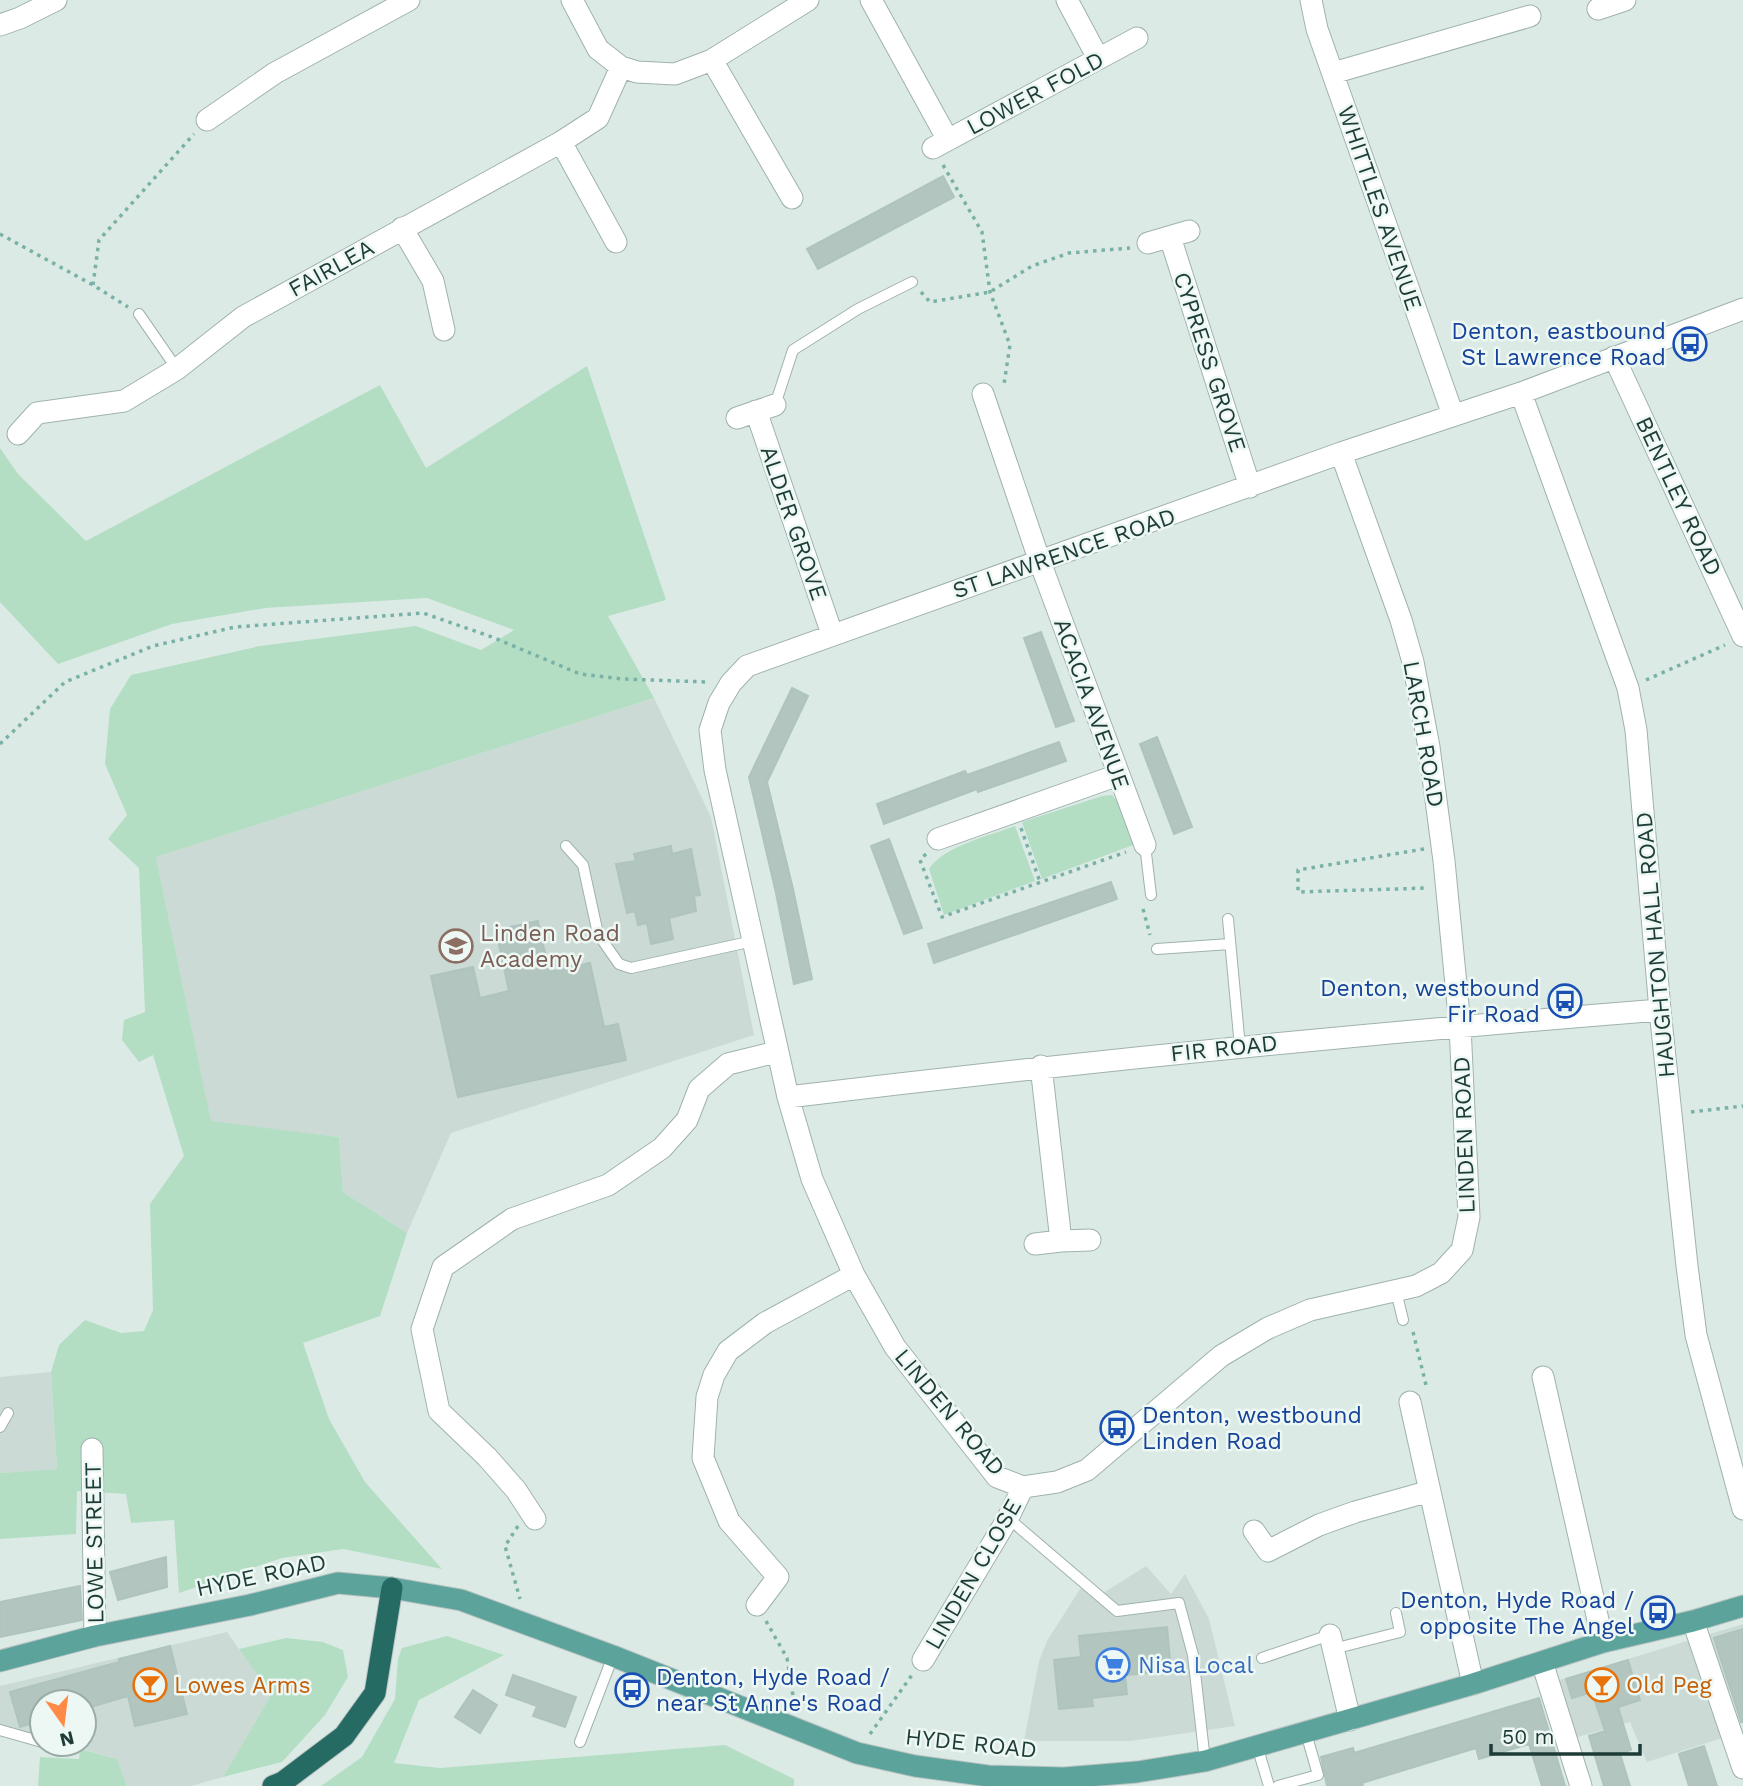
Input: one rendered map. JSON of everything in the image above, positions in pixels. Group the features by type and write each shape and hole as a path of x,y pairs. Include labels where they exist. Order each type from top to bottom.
{"highway":[{"path":"274,1786 344,1735 375,1693 391,1588"}],"main road":[{"name":"HYDE ROAD","path":"0,1661 95,1636 250,1605 338,1583 391,1588 461,1600 613,1656 913,1776 1064,1779 1138,1772 1205,1761 1473,1684 1603,1642 1743,1606"}],"street":[{"path":"12,14 56,0"},
{"path":"207,120 275,73 410,0"},
{"path":"572,0 598,49 621,67 637,72 675,74 712,60 808,0"},
{"path":"871,0 940,144"},
{"path":"1067,0 1098,58"},
{"name":"WHITTLES AVENUE","path":"1311,0 1317,29 1453,415"},
{"path":"1598,9 1625,0"},
{"path":"1333,73 1530,16"},
{"name":"LOWER FOLD","path":"940,144 1137,38"},
{"path":"712,60 792,198"},
{"name":"FAIRLEA","path":"18,434 37,413 124,401 177,369 243,317 561,142 598,118 621,67"},
{"path":"561,142 616,242"},
{"path":"402,228 433,281 444,330"},
{"name":"CYPRESS GROVE","path":"1148,243 1180,234 1250,487"},
{"name":"ST LAWRENCE ROAD","path":"775,1043 715,770 710,730 719,702 731,683 747,666 1341,453 1521,393 1743,309"},
{"name":"BENTLEY ROAD","path":"1614,357 1737,639"},
{"name":"HAUGHTON HALL ROAD","path":"1521,393 1628,688 1636,730 1660,1010 1696,1335 1743,1509"},
{"name":"ACACIA AVENUE","path":"984,394 1040,562 1145,845"},
{"name":"ALDER GROVE","path":"756,411 832,634"},
{"name":"LARCH ROAD","path":"1341,453 1413,662 1429,747 1442,846 1460,1026"},
{"path":"938,839 1118,775"},
{"name":"FIR ROAD","path":"788,1097 1041,1066 1240,1046 1660,1010"},
{"name":"LINDEN ROAD","path":"775,1043 813,1179 854,1275 895,1347 960,1432 998,1477 1023,1487 1057,1482 1087,1470 1222,1356 1268,1328 1310,1310 1416,1286 1441,1273 1462,1250 1469,1217 1460,1026"},
{"path":"536,1519 516,1490 487,1457 439,1411 422,1329 443,1267 512,1219 608,1185 662,1148 687,1120 699,1089 728,1064 775,1043"},
{"path":"1041,1066 1061,1241"},
{"path":"1035,1244 1090,1240"},
{"path":"757,1605 778,1577 729,1521 703,1458 707,1397 714,1375 728,1351 765,1323 854,1275"},
{"path":"1543,1377 1603,1642"},
{"path":"1410,1402 1473,1684"},
{"name":"LOWE STREET","path":"92,1449 95,1636"},
{"name":"LINDEN CLOSE","path":"923,1660 1008,1518 1023,1487"},
{"path":"1254,1531 1268,1550 1355,1512 1430,1490"},
{"path":"1693,1621 1739,1739 1743,1768"},
{"path":"1331,1642 1350,1720"},
{"path":"1542,1662 1581,1786"}],"lane":[{"path":"756,411 793,350 858,309 912,282"},
{"path":"139,314 177,369"},
{"path":"1145,845 1152,895"},
{"path":"565,846 583,865 598,934 619,964 631,968 753,941"},
{"path":"1228,919 1240,1046"},
{"path":"1157,949 1230,944"},
{"path":"1396,1290 1403,1320"},
{"path":"0,1427 8,1413"},
{"path":"1008,1518 1117,1611 1179,1603 1193,1655 1205,1761"},
{"path":"1262,1658 1331,1642 1400,1632 1396,1612"},
{"path":"580,1742 613,1656"},
{"path":"0,1730 28,1738"},
{"path":"1278,1786 1318,1775 1306,1732"},
{"path":"1257,1746 1269,1786"}],"path":[{"path":"93,285 99,240 207,120"},
{"path":"940,144 982,232 990,292 1010,345 1004,384 984,394"},
{"path":"0,234 93,285 139,314"},
{"path":"912,282 930,302 990,292 1032,265 1069,253 1136,248 1148,243"},
{"path":"0,744 65,682 153,646 235,627 423,613 492,637 580,674 731,683"},
{"path":"1628,688 1737,639"},
{"path":"1015,812 1040,882"},
{"path":"938,839 920,860 942,918 1145,845"},
{"path":"1442,846 1298,870 1298,892 1447,888"},
{"path":"1152,895 1143,906 1151,939 1157,949"},
{"path":"1671,1114 1743,1106"},
{"path":"1403,1320 1412,1328 1426,1385 1410,1402"},
{"path":"505,1546 527,1624"},
{"path":"757,1605 787,1658 799,1731"},
{"path":"856,1753 923,1660"}],"shaded area":[{"name":"Linden Road Academy","path":"654,698 711,817 754,1035 451,1133 407,1233 343,1192 339,1137 211,1122 156,857"},
{"path":"51,1372 57,1469 0,1473 0,1377"},
{"path":"1146,1566 1171,1594 1185,1574 1209,1619 1235,1726 1131,1741 1024,1741 1039,1661 1047,1641 1080,1589 1103,1593"},
{"path":"1743,1624 1743,1686 1728,1691 1741,1732 1647,1762 1630,1722 1574,1738 1556,1681"},
{"path":"227,1632 271,1695 223,1777 191,1786 127,1786 117,1759 98,1754 98,1688 28,1688 28,1734 0,1726 0,1686"}],"green space":[{"path":"587,366 666,600 608,616 654,698 156,857 211,1121 339,1137 343,1192 407,1233 380,1316 303,1343 329,1419 365,1482 442,1569 343,1549 282,1558 179,1593 174,1520 131,1523 126,1494 77,1491 76,1534 0,1539 0,1473 57,1469 51,1372 59,1345 85,1320 121,1333 144,1331 153,1310 150,1204 184,1156 153,1055 139,1062 122,1040 124,1020 145,1012 139,868 108,839 127,815 105,764 110,709 131,675 260,646 416,626 481,650 514,630 427,598 265,608 172,624 58,664 0,602 0,448 18,474 86,541 380,385 426,468"},
{"path":"1112,795 1119,803 1136,844 1042,879 1022,822"},
{"path":"1015,826 1035,881 944,915 929,869 935,861 956,848"},
{"path":"447,1636 504,1655 419,1700 394,1763 440,1768 725,1745 794,1779 794,1786 321,1786 362,1757 395,1699 398,1659 402,1648"},
{"path":"286,1638 323,1642 343,1650 348,1677 325,1715 282,1762 223,1777 271,1695 239,1649"},
{"path":"98,1754 117,1759 127,1786 38,1786 40,1758 98,1758"}],"building":[{"path":"943,176 954,197 818,269 807,249"},
{"path":"1041,632 1074,721 1056,727 1024,638"},
{"path":"792,688 808,696 767,782 812,979 794,984 749,777"},
{"path":"1157,737 1192,827 1174,834 1140,744"},
{"path":"1059,742 1066,761 978,792 977,789 884,824 877,804 965,771 967,775"},
{"path":"889,839 922,928 904,934 871,846"},
{"path":"671,846 672,854 691,849 700,895 694,896 696,911 669,918 673,939 651,944 647,923 638,925 635,911 627,913 616,864 636,861 634,854"},
{"path":"1111,882 1117,899 934,963 928,944"},
{"path":"538,921 549,972 590,963 604,1027 618,1024 626,1060 458,1097 431,976 473,967 480,998 509,991 496,930"},
{"path":"166,1557 167,1587 118,1600 110,1572"},
{"path":"80,1586 82,1620 0,1637 0,1602"},
{"name":"Nisa Local","path":"1167,1627 1171,1671 1125,1675 1127,1694 1092,1698 1093,1706 1059,1709 1054,1660 1081,1657 1079,1636"},
{"path":"1743,1629 1743,1722 1741,1722 1714,1638"},
{"path":"170,1646 187,1714 135,1726 128,1696 98,1705 98,1688 28,1688 28,1724 20,1727 10,1692 119,1662 119,1659"},
{"path":"1628,1660 1640,1700 1618,1707 1631,1750 1620,1754 1630,1786 1604,1786 1589,1736 1605,1731 1592,1692 1572,1698 1566,1679"},
{"path":"513,1675 576,1697 565,1727 533,1716 537,1706 506,1695"},
{"path":"473,1690 497,1705 480,1733 455,1717"},
{"path":"1539,1698 1565,1786 1542,1786 1529,1744 1479,1759 1476,1748 1362,1783 1363,1786 1327,1786 1321,1757 1353,1748 1354,1753"},
{"path":"1704,1746 1717,1786 1689,1786 1679,1754"}],"place":[{"name":"Denton, eastbound St Lawrence Road","path":"1690,344"},
{"name":"Linden Road Academy","path":"456,946"},
{"name":"Denton, westbound Fir Road","path":"1565,1001"},
{"name":"Denton, westbound Linden Road","path":"1117,1428"},
{"name":"Denton, Hyde Road / opposite The Angel","path":"1658,1613"},
{"name":"Nisa Local","path":"1113,1665"},
{"name":"Lowes Arms","path":"150,1685"},
{"name":"Old Peg","path":"1602,1685"},
{"name":"Denton, Hyde Road / near St Anne's Road","path":"632,1690"}]}
